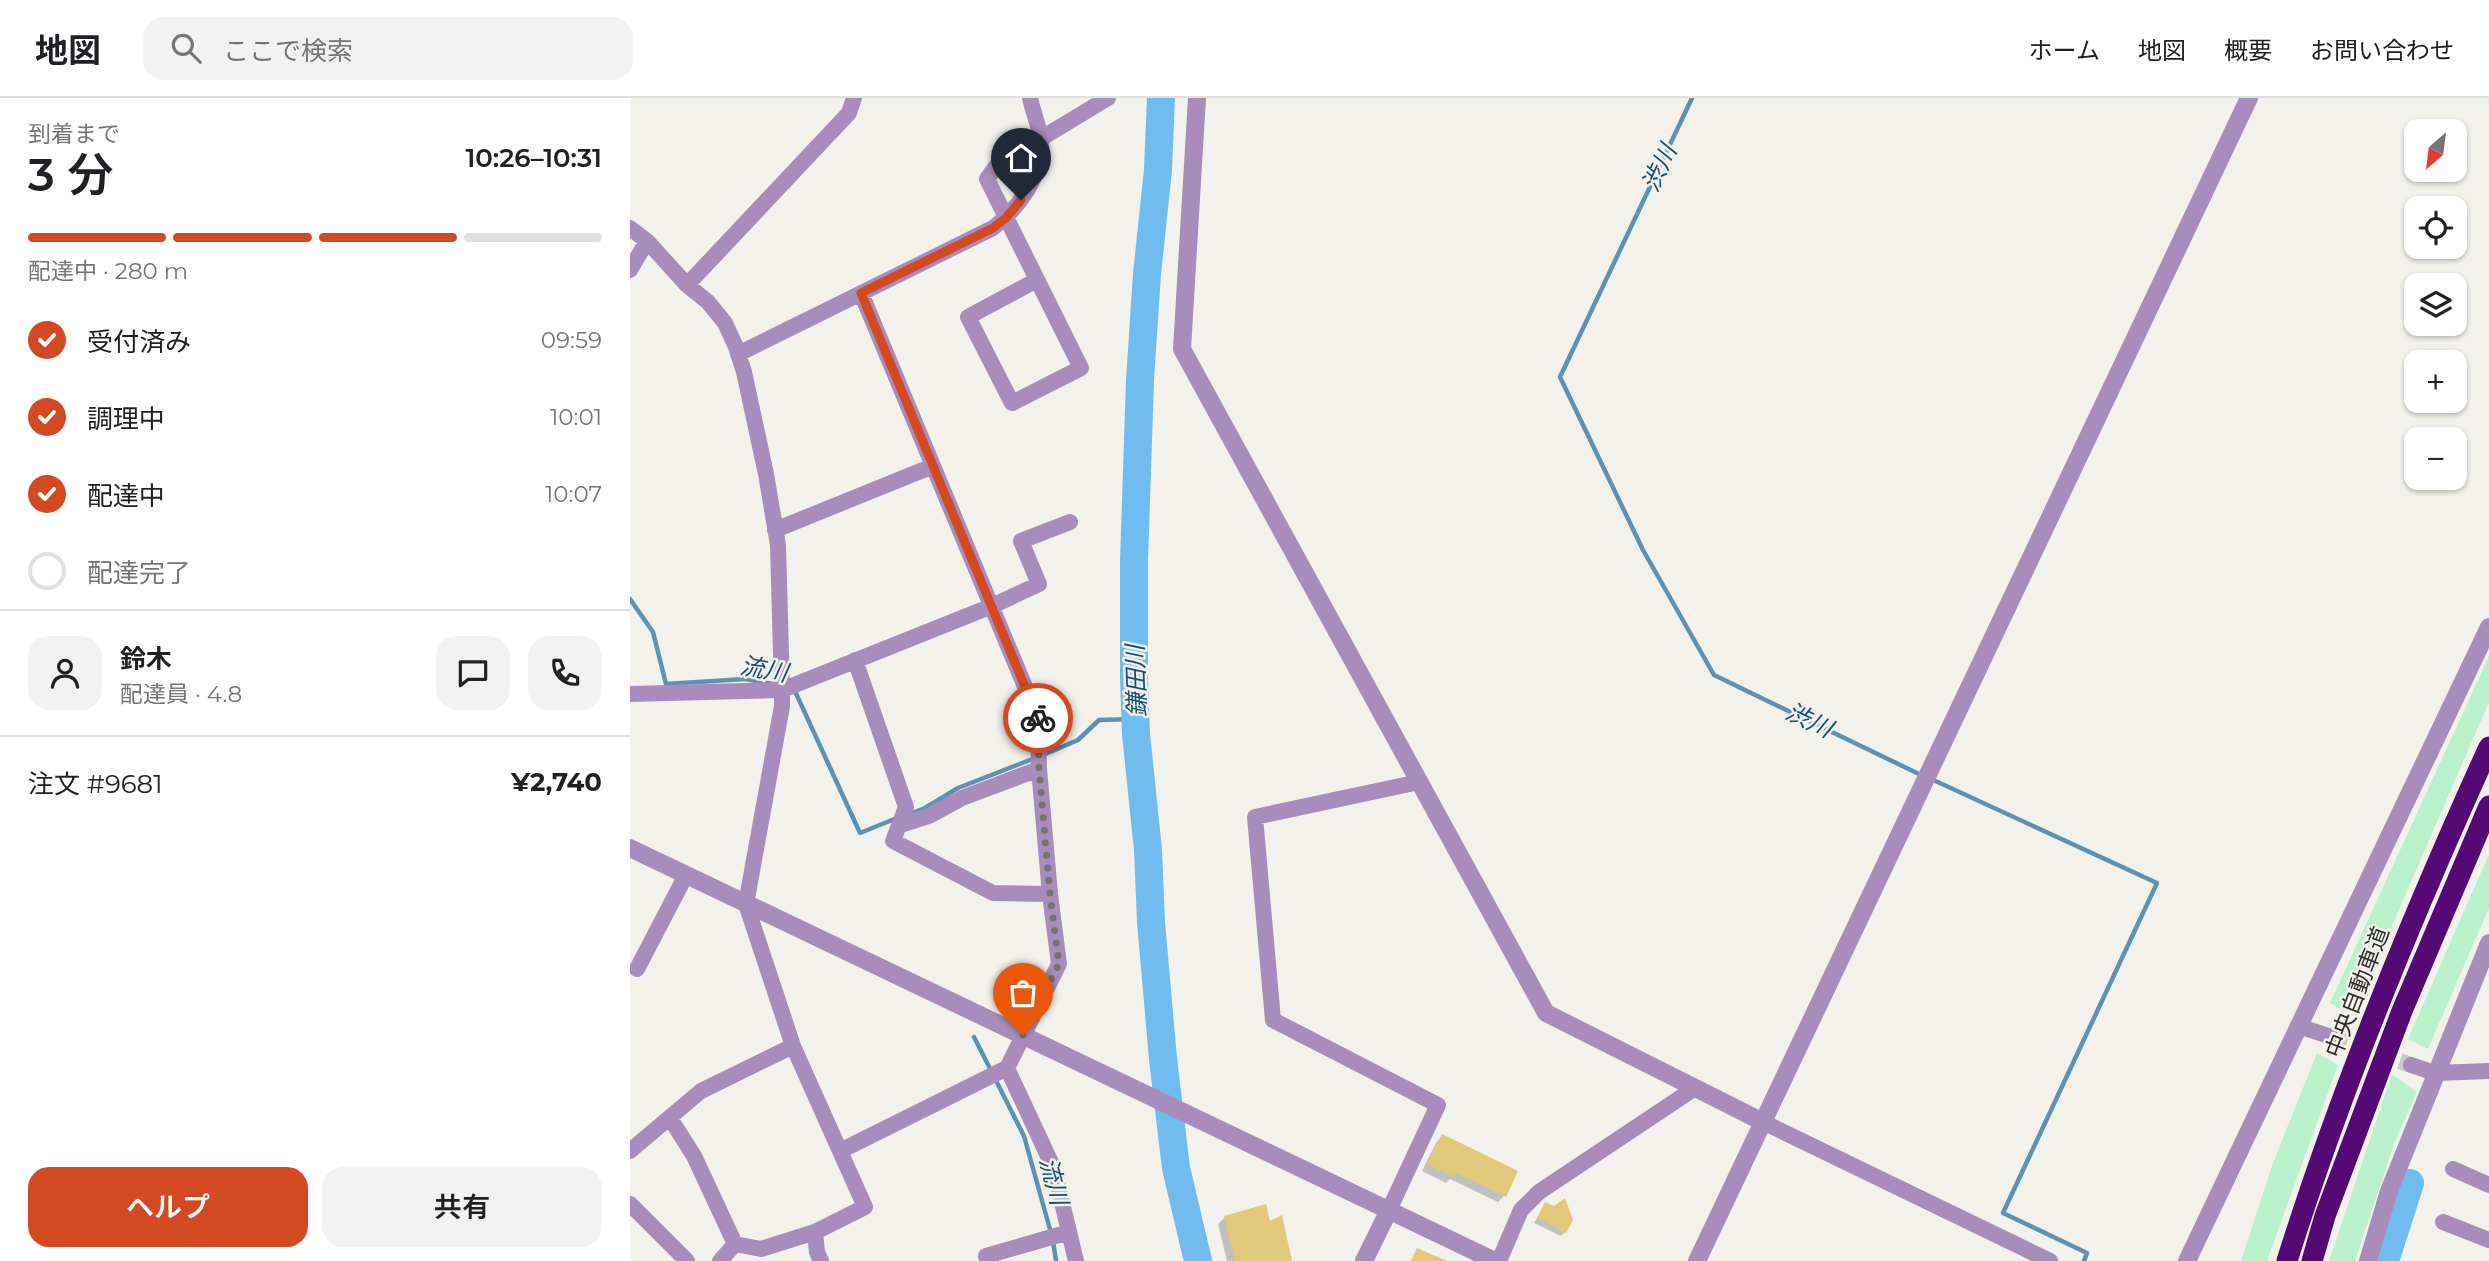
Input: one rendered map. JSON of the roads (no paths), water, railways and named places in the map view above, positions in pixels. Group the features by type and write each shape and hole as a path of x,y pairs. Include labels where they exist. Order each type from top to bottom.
{"highway":[{"name":"中央自動車道","path":"2287,1261 2304,1206 2379,1004 2448,837 2489,747"},
{"path":"2312,1261 2402,1011 2489,806"}],"street":[{"path":"687,285 849,113 854,98"},
{"path":"738,354 993,228 1006,218 1021,200 1037,168 1040,138 1030,98"},
{"path":"1037,280 968,317 1012,403 1081,368 987,179 997,165 1108,98"},
{"path":"1197,98 1182,349 1546,1013 2050,1261"},
{"path":"1697,1261 2249,98"},
{"path":"630,228 647,241 687,285 708,302 725,323 738,354 763,461 778,545 782,690 782,706 746,904 793,1046 865,1207 815,1232 761,1249 735,1244"},
{"path":"630,270 647,241"},
{"path":"840,1151 1006,1068 1059,964 1039,769 1038,718 861,293"},
{"path":"775,530 933,466"},
{"path":"630,694 782,690 992,606 1039,584 1021,541 1070,522"},
{"path":"2187,1261 2489,627"},
{"path":"855,660 906,807 893,841 993,892 1050,894"},
{"path":"901,825 929,816 962,798 1039,769"},
{"path":"1364,1261 1438,1105 1273,1020 1255,817 1419,782"},
{"path":"630,848 1497,1261 1521,1210 1539,1192 1695,1088"},
{"path":"632,972 686,875"},
{"path":"2368,1261 2389,1191 2489,943"},
{"path":"2298,1026 2332,1037"},
{"path":"630,1151 701,1091 793,1046"},
{"path":"2411,1065 2435,1073 2489,1071"},
{"path":"1006,1068 1054,1169 1076,1261"},
{"path":"670,1118 694,1156 735,1244"},
{"path":"2453,1169 2489,1185"},
{"path":"630,1204 687,1261"},
{"path":"2443,1222 2489,1240"},
{"path":"815,1232 821,1261"},
{"path":"986,1261 986,1256 1069,1232"},
{"path":"720,1261 735,1244"}],"waterway":[{"name":"鎌田川","path":"1161,98 1158,170 1140,380 1134,562 1134,678 1136,734 1148,850 1151,922 1163,1059 1176,1168 1198,1261"},
{"name":"渋川","path":"1692,98 1560,377 1643,550 1714,675 1921,775"},
{"name":"流川","path":"630,599 653,632 666,684 745,679 773,684"},
{"name":"流川","path":"794,689 860,833 897,818"},
{"path":"1043,755 1078,740 1099,720 1136,719"},
{"path":"909,814 925,808 958,788 1035,758"},
{"name":"渋川","path":"1929,778 2157,883 2003,1213 2087,1253 2084,1261"},
{"name":"流川","path":"974,1037 1024,1136 1051,1233"},
{"name":"渋川","path":"2385,1261 2410,1183"},
{"name":"流川","path":"1053,1241 1056,1261"}],"tunnel":[{"path":"2332,1037 2411,1065"}]}
